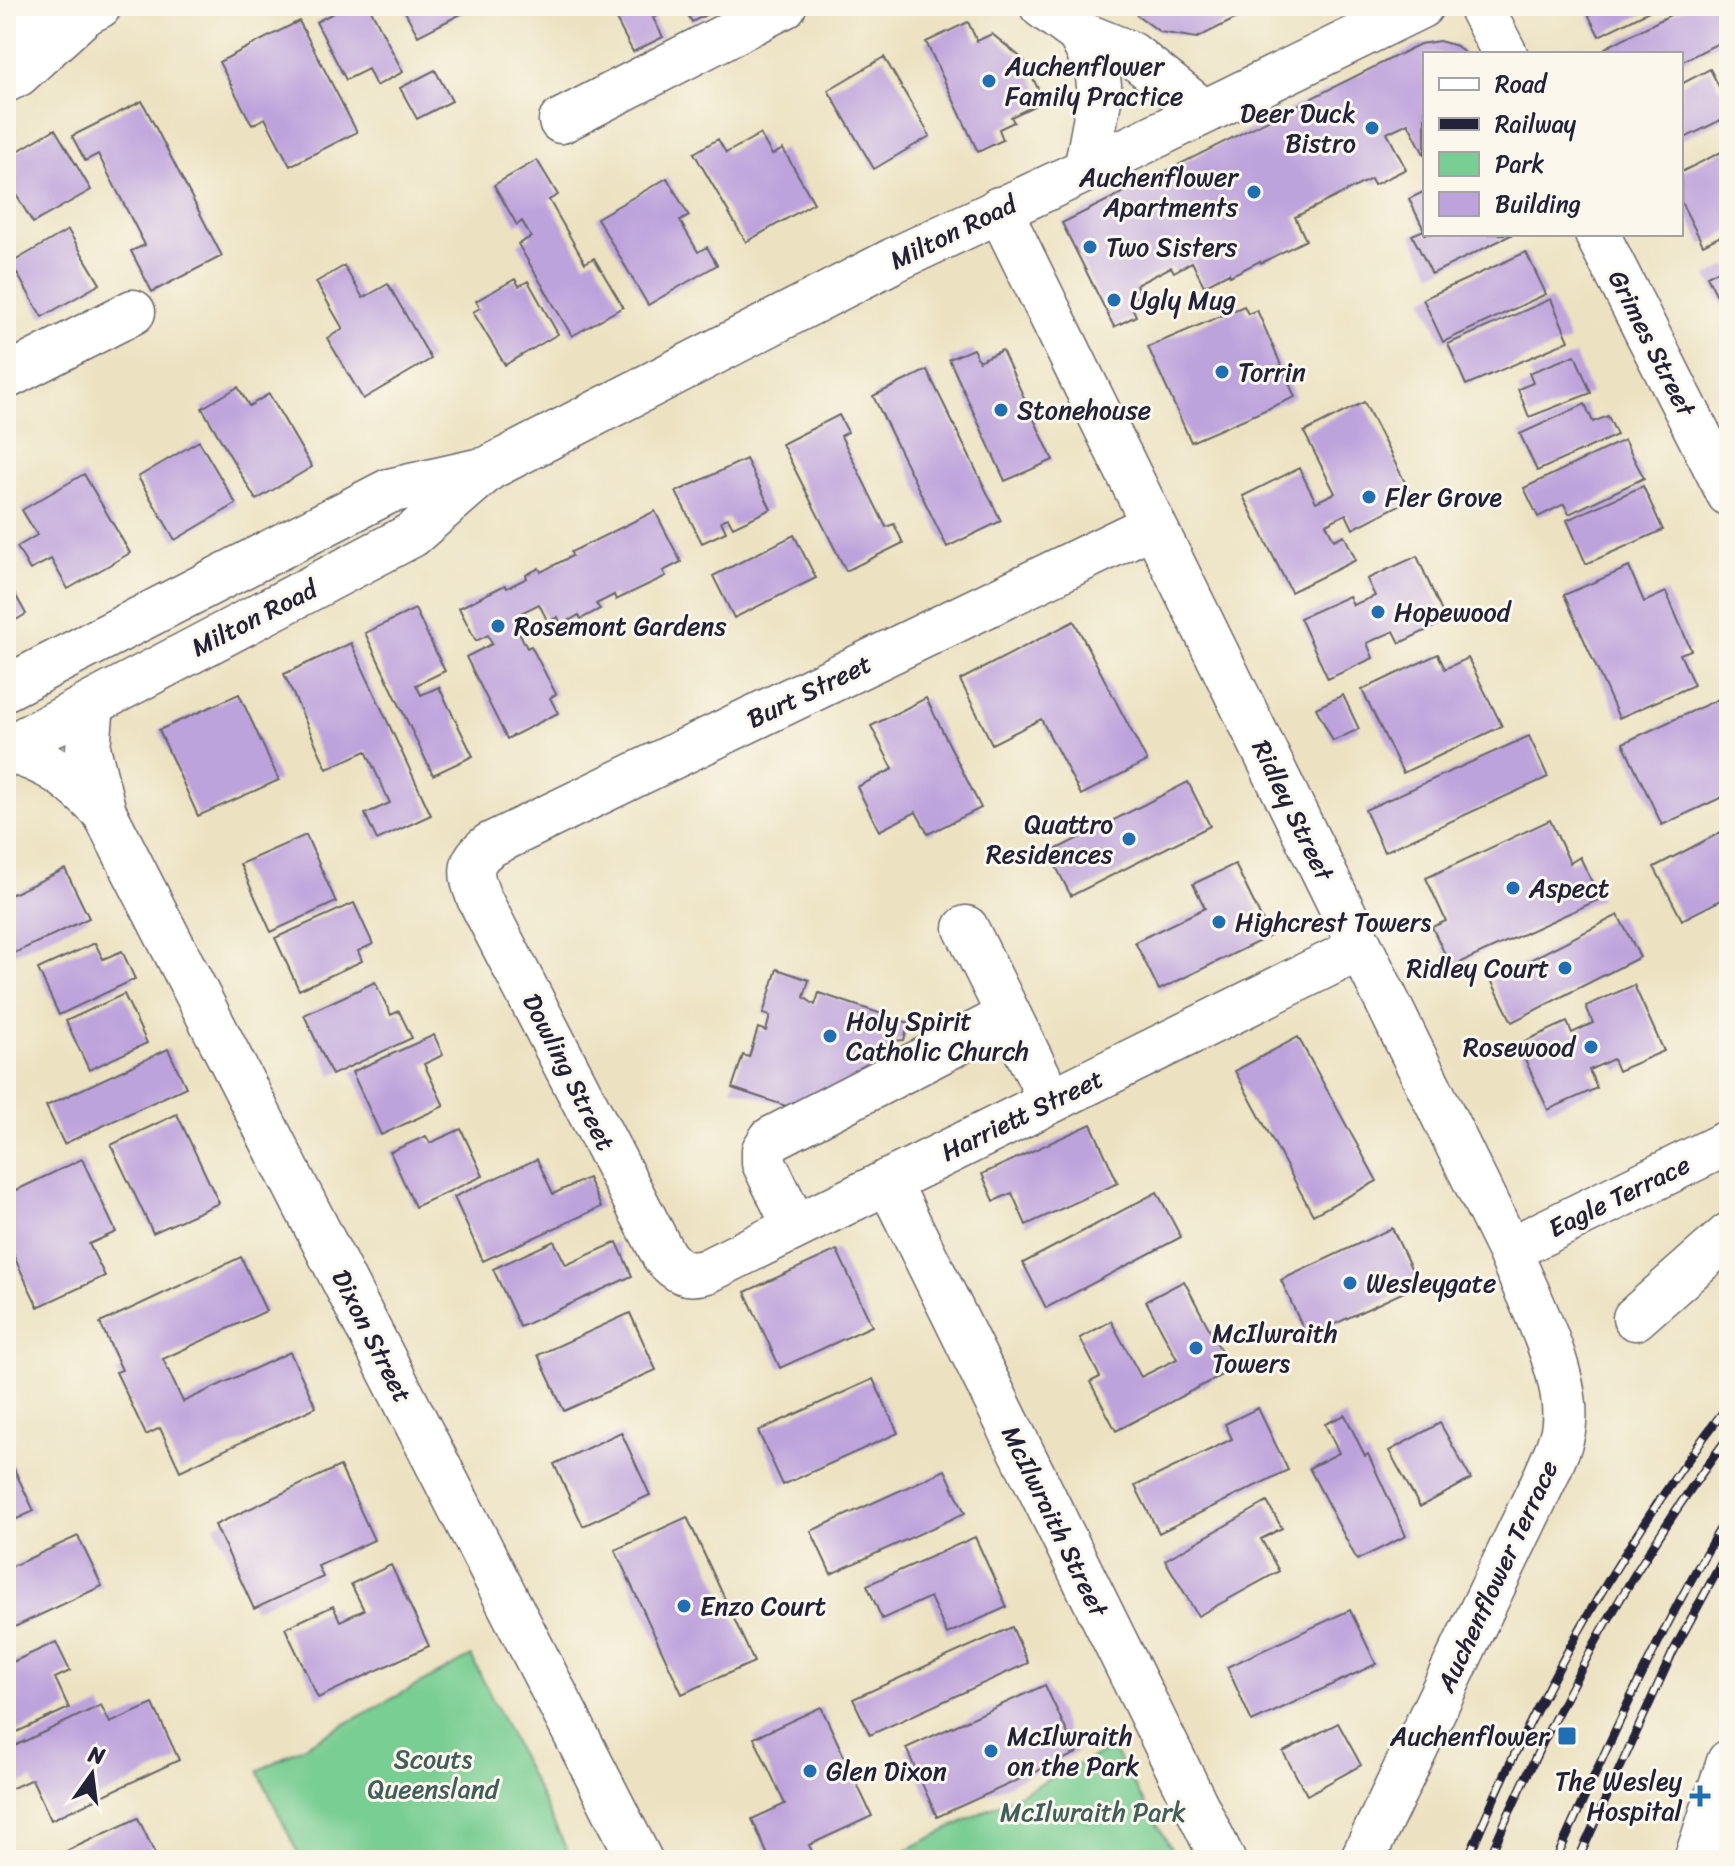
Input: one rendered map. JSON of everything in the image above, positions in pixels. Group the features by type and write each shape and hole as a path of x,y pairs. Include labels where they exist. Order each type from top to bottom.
{"street":[{"path":"561,121 784,6"},
{"path":"1042,6 1079,33 1131,54 1204,112"},
{"name":"Milton Road","path":"6,688 389,491 489,468 999,209 1086,170 1421,6"},
{"path":"1480,6 1504,52"},
{"path":"6,35 25,26 92,10"},
{"path":"6,80 18,74 92,10"},
{"path":"1079,33 1097,68 1100,95 1086,170"},
{"name":"Ridley Street","path":"999,209 1509,1250 1550,1349 1558,1375 1565,1420"},
{"name":"Grimes Street","path":"1598,236 1729,494"},
{"path":"6,377 133,312"},
{"name":"Milton Road","path":"6,750 412,535 489,468"},
{"name":"Burt Street","path":"472,865 478,853 490,845 1153,525"},
{"name":"Dixon Street","path":"92,704 88,748 104,812 640,1860"},
{"name":"Dixon Street","path":"6,750 52,766 69,777 104,812"},
{"name":"Dowling Street","path":"472,865 472,881 479,898 664,1256 681,1272"},
{"path":"966,928 1051,1101"},
{"name":"Harriett Street","path":"681,1272 694,1275 707,1271 1361,948"},
{"path":"795,1227 764,1163 764,1150 771,1139 1009,1016"},
{"name":"Eagle Terrace","path":"1509,1250 1729,1142"},
{"name":"McIlwraith Street","path":"888,1181 1223,1860"},
{"path":"1635,1318 1729,1235"},
{"name":"Auchenflower Terrace","path":"1362,1860 1546,1476 1565,1420"},
{"path":"1696,1860 1729,1762"}],"green space":[{"name":"Scouts Queensland","path":"471,1656 572,1860 301,1860 258,1771"},
{"name":"McIlwraith Park","path":"1112,1748 1178,1860 886,1860"}],"building":[{"path":"347,6 369,6 403,72 376,86 368,69 346,80 316,22"},
{"path":"402,6 462,6 465,12 418,36"},
{"path":"609,6 677,6 653,18 663,37 633,52"},
{"path":"683,6 723,6 692,22"},
{"path":"1125,6 1261,6 1197,38 1160,32"},
{"path":"1584,6 1659,6 1599,36"},
{"path":"1688,6 1729,6 1729,38 1683,61 1683,52 1607,52 1605,48"},
{"path":"299,21 357,132 290,166 265,118 252,125 219,62"},
{"name":"Auchenflower Family Practice","path":"968,22 977,41 992,34 1024,60 1044,101 1011,117 1014,122 999,129 1003,140 978,152 926,42"},
{"path":"1439,41 1457,46 1463,52 1423,52 1423,152 1408,123 1387,133 1406,169 1374,185 1371,179 1295,217 1306,240 1261,263 1230,276 1229,273 1204,286 1192,262 1174,272 1171,267 1136,285 1141,295 1129,300 1136,316 1114,327 1062,223 1420,44"},
{"path":"884,57 930,136 874,169 828,90"},
{"path":"1710,69 1729,106 1729,116 1683,139 1683,83"},
{"path":"435,70 452,101 417,119 400,88"},
{"path":"142,101 222,256 152,292 131,251 145,245 98,154 85,161 72,136"},
{"path":"55,129 91,190 33,223 6,178 6,158"},
{"path":"760,134 772,155 783,149 814,203 746,242 694,153 718,139 726,153"},
{"path":"1729,148 1729,232 1703,245 1683,206 1683,171"},
{"path":"537,160 558,195 549,200 585,263 594,258 623,307 572,336 518,244 531,237 522,221 517,225 494,185"},
{"path":"667,178 689,216 680,221 698,252 707,247 717,265 648,305 597,218"},
{"path":"1423,192 1423,228 1409,199"},
{"path":"68,230 100,284 42,317 11,263"},
{"path":"1423,230 1423,236 1509,236 1432,274 1412,235"},
{"path":"1526,252 1546,294 1443,342 1423,299"},
{"path":"1729,265 1729,303 1722,306 1707,276"},
{"path":"344,266 363,298 388,284 431,359 363,399 327,338 343,329 316,282"},
{"path":"515,279 519,286 528,281 558,334 505,365 473,312 480,308 476,301"},
{"path":"1551,299 1569,341 1466,385 1448,344"},
{"name":"Torrin","path":"1244,306 1248,314 1257,310 1295,397 1191,442 1148,347"},
{"name":"Stonehouse","path":"973,349 979,361 1002,350 1053,460 1005,481 949,359"},
{"path":"1575,355 1591,393 1529,417 1518,389 1533,383 1529,373"},
{"path":"927,370 1001,521 947,547 873,396"},
{"path":"238,387 249,406 269,394 312,467 256,500 202,408"},
{"name":"Fler Grove","path":"1364,402 1413,498 1353,529 1346,514 1326,524 1334,540 1344,535 1356,560 1291,592 1243,496 1299,468 1316,502 1335,493 1304,432"},
{"path":"1585,404 1593,422 1608,416 1617,435 1537,471 1520,434"},
{"path":"839,415 848,432 841,436 886,527 894,524 903,543 846,571 782,444"},
{"path":"1624,440 1644,478 1569,514 1564,504 1538,517 1524,488"},
{"path":"199,441 236,504 175,540 138,477"},
{"path":"746,459 771,509 733,527 728,518 721,521 726,532 702,543 676,492"},
{"path":"84,474 130,553 68,589 51,559 30,570 17,547 37,535 22,510"},
{"path":"1643,486 1663,530 1586,564 1567,520"},
{"name":"Rosemont Gardens","path":"655,511 681,562 663,571 666,576 616,600 614,595 596,604 600,609 581,619 579,615 561,625 558,617 548,622 539,604 521,613 528,628 519,632 527,648 531,646 556,694 550,698 558,713 507,739 466,657 492,644 488,635 476,641 459,608 505,585 507,588 527,578 526,575 539,568 541,572 572,556 571,552"},
{"path":"794,535 816,578 734,618 713,576"},
{"name":"Hopewood","path":"1417,556 1446,621 1400,643 1394,631 1367,643 1373,658 1328,679 1300,618 1349,596 1353,605 1375,596 1367,579"},
{"path":"1629,567 1644,602 1666,592 1691,650 1680,654 1694,685 1619,718 1564,595"},
{"path":"6,578 26,614 6,626"},
{"path":"415,609 445,671 416,685 421,695 439,687 473,756 433,775 365,633"},
{"path":"1074,621 1147,761 1081,795 1041,719 992,744 960,680"},
{"path":"351,643 431,815 377,840 365,814 390,803 366,751 327,769 284,674"},
{"path":"1438,654 1445,669 1468,658 1502,726 1403,773 1362,690"},
{"path":"239,694 279,780 198,816 159,730"},
{"path":"1343,695 1359,729 1333,741 1316,708"},
{"path":"1725,696 1729,705 1729,794 1662,825 1623,743"},
{"path":"926,698 981,808 928,834 916,812 879,831 857,787 893,769 871,726"},
{"path":"1529,736 1548,777 1384,852 1365,810"},
{"name":"Quattro Residences","path":"1188,782 1210,826 1071,896 1049,853"},
{"name":"Aspect","path":"1550,820 1570,863 1580,857 1600,899 1451,967 1432,927 1446,921 1426,878"},
{"path":"1729,828 1729,896 1682,920 1654,867"},
{"path":"306,835 336,902 271,932 240,864"},
{"name":"Highcrest Towers","path":"1235,864 1270,936 1159,990 1135,942 1205,908 1193,884"},
{"path":"65,869 89,918 6,957 6,897"},
{"path":"354,903 373,944 358,951 362,961 299,990 275,938"},
{"name":"Ridley Court","path":"1618,915 1640,957 1512,1022 1491,980"},
{"path":"95,943 103,959 122,951 135,979 59,1015 38,969"},
{"name":"Holy Spirit Catholic Church","path":"777,969 809,980 804,997 815,1005 819,993 909,1023 904,1040 892,1041 884,1065 795,1109 732,1088 743,1055 749,1057 758,1028 766,1031 770,1016 763,1014"},
{"path":"375,982 391,1015 399,1011 412,1038 332,1075 304,1015"},
{"name":"Rosewood","path":"1634,985 1664,1051 1618,1071 1613,1059 1589,1070 1597,1088 1548,1110 1518,1044 1567,1022 1572,1033 1593,1023 1586,1006"},
{"path":"124,994 147,1043 89,1070 66,1021"},
{"path":"434,1035 443,1055 424,1064 444,1106 381,1135 352,1072"},
{"path":"1298,1037 1377,1181 1313,1215 1235,1071"},
{"path":"168,1049 186,1087 64,1144 46,1106"},
{"path":"177,1114 219,1203 153,1233 111,1145"},
{"path":"1091,1124 1118,1183 1026,1225 1012,1193 994,1201 982,1174"},
{"path":"461,1129 483,1176 415,1207 390,1152 426,1136 430,1143"},
{"path":"82,1159 116,1232 89,1244 105,1276 38,1307 6,1240 6,1195"},
{"path":"537,1159 553,1194 588,1178 601,1207 483,1261 454,1197"},
{"path":"1157,1192 1181,1237 1046,1308 1023,1263"},
{"name":"Wesleygate","path":"1392,1228 1419,1285 1307,1337 1281,1280"},
{"path":"554,1241 566,1265 617,1242 632,1276 520,1327 493,1269"},
{"path":"837,1250 872,1326 780,1368 745,1292"},
{"path":"241,1257 266,1311 163,1359 183,1402 290,1352 316,1407 180,1471 160,1428 146,1435 116,1372 122,1370 100,1323"},
{"name":"McIlwraith Towers","path":"1184,1281 1231,1370 1116,1431 1090,1382 1100,1377 1080,1338 1111,1321 1141,1377 1177,1359 1146,1301"},
{"path":"630,1313 656,1370 564,1411 538,1355"},
{"path":"873,1379 898,1433 783,1485 758,1431"},
{"path":"1258,1408 1288,1470 1159,1533 1135,1486 1232,1439 1225,1424"},
{"path":"1345,1415 1365,1456 1368,1454 1406,1536 1357,1560 1309,1468 1339,1453 1325,1424"},
{"path":"1440,1423 1471,1479 1420,1507 1389,1451"},
{"path":"621,1432 650,1495 583,1526 554,1464"},
{"path":"6,1452 34,1511 6,1524"},
{"path":"340,1466 374,1540 318,1566 323,1577 254,1609 215,1525"},
{"path":"945,1470 965,1513 831,1574 811,1531"},
{"path":"1267,1502 1282,1528 1261,1539 1279,1571 1198,1616 1165,1560"},
{"name":"Enzo Court","path":"687,1517 754,1662 682,1694 615,1550"},
{"path":"78,1536 102,1586 6,1631 6,1569"},
{"path":"975,1537 1007,1607 947,1634 930,1597 882,1619 867,1585"},
{"path":"391,1565 429,1646 318,1698 285,1628 333,1606 340,1621 364,1610 351,1584"},
{"path":"1350,1610 1376,1664 1252,1722 1227,1667"},
{"path":"1012,1627 1028,1663 870,1735 853,1699"},
{"path":"56,1642 70,1671 55,1678 69,1708 6,1737 6,1665"},
{"name":"McIlwraith on the Park","path":"1045,1685 1077,1753 937,1817 906,1748"},
{"path":"153,1704 179,1760 51,1820 32,1779 6,1791 6,1750 101,1705 110,1723"},
{"name":"Glen Dixon","path":"821,1707 872,1816 809,1845 816,1860 770,1860 752,1819 785,1804 754,1738"},
{"path":"1338,1723 1361,1765 1307,1795 1283,1752"},
{"path":"138,1818 158,1860 63,1860 60,1854"}],"railway":[{"path":"1467,1860 1522,1740 1583,1623 1652,1511 1729,1404"},
{"path":"1488,1860 1567,1694 1596,1641 1659,1536 1729,1436"},
{"path":"1556,1860 1659,1641 1729,1514"},
{"path":"1578,1860 1672,1654 1729,1549"}],"place":[{"name":"Auchenflower Family Practice","path":"989,81"},
{"name":"Deer Duck Bistro","path":"1372,128"},
{"name":"Auchenflower Apartments","path":"1254,192"},
{"name":"Two Sisters","path":"1090,247"},
{"name":"Ugly Mug","path":"1114,300"},
{"name":"Torrin","path":"1222,372"},
{"name":"Stonehouse","path":"1001,410"},
{"name":"Fler Grove","path":"1369,497"},
{"name":"Hopewood","path":"1378,612"},
{"name":"Rosemont Gardens","path":"498,626"},
{"name":"Quattro Residences","path":"1129,839"},
{"name":"Aspect","path":"1513,888"},
{"name":"Highcrest Towers","path":"1219,922"},
{"name":"Ridley Court","path":"1565,968"},
{"name":"Holy Spirit Catholic Church","path":"830,1036"},
{"name":"Rosewood","path":"1591,1047"},
{"name":"Wesleygate","path":"1350,1283"},
{"name":"McIlwraith Towers","path":"1196,1348"},
{"name":"Enzo Court","path":"684,1606"},
{"name":"Auchenflower","path":"1567,1736"},
{"name":"McIlwraith on the Park","path":"991,1751"},
{"name":"Glen Dixon","path":"810,1771"},
{"name":"The Wesley Hospital","path":"1700,1796"}]}
